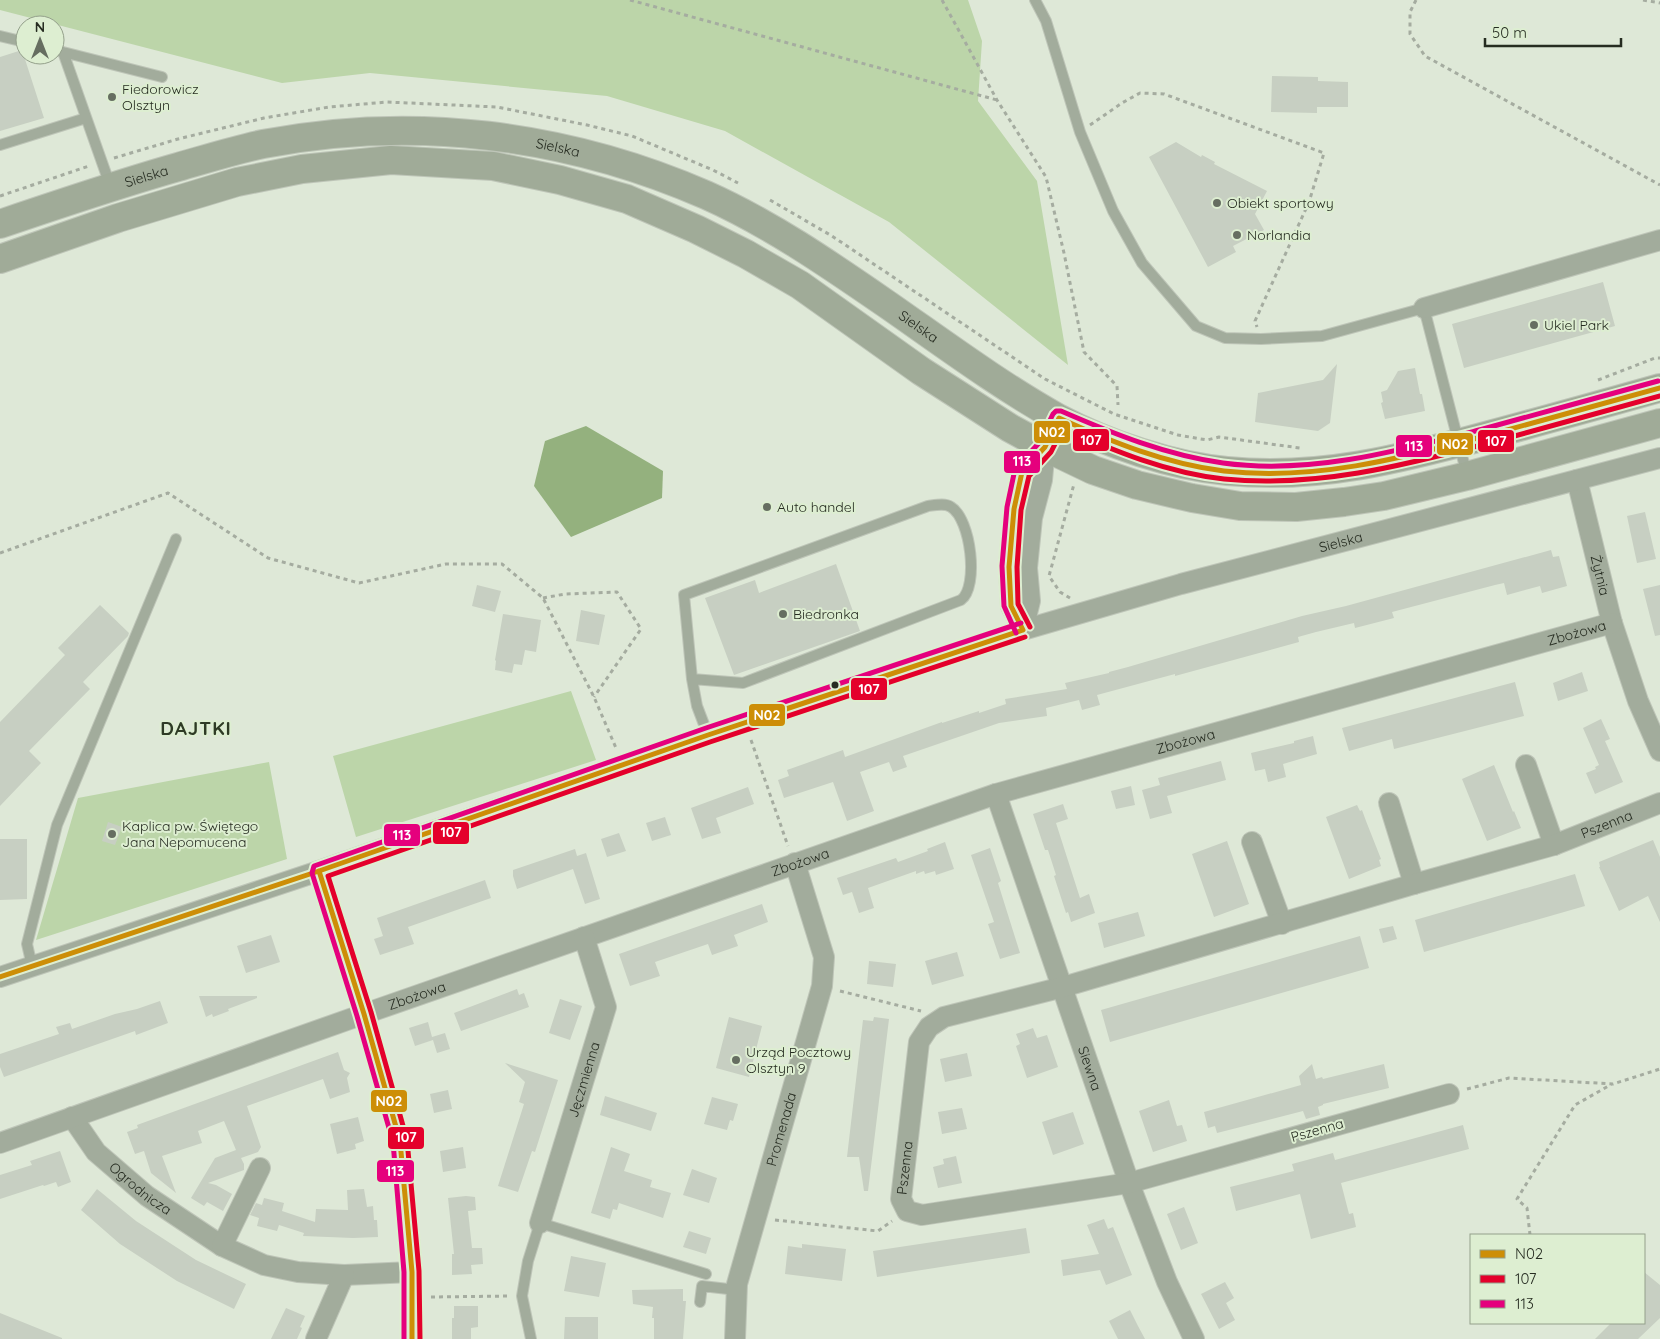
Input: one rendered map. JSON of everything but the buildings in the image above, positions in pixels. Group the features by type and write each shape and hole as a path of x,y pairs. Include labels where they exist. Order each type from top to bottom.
{"main road":[{"name":"Sielska","path":"0,224 111,186 261,145 313,136 390,130 473,133 554,146 638,168 708,196 766,225 848,278 993,378 1059,418 1116,444 1169,461 1225,471 1285,474 1356,467 1460,443 1660,388"},
{"path":"0,259 118,218 237,182 302,169 391,160 493,166 560,180 627,199 696,229 746,254 800,285 921,370 1010,428 1045,447 1093,470 1137,485 1192,498 1240,506 1296,507 1384,496 1468,476 1660,422"}],"street":[{"path":"1424,308 1660,240"},
{"path":"1022,630 1030,601 1027,568 1032,518 1042,480 1045,447 1059,418"},
{"name":"Sielska","path":"0,977 319,871 708,735 1022,630 1181,584 1660,458"},
{"name":"Żytnia","path":"1578,480 1612,623 1638,701 1660,751"},
{"name":"Zbożowa","path":"0,1143 996,794 1612,623"},
{"path":"1526,765 1554,844"},
{"name":"Siewna","path":"996,794 1129,1183 1167,1282 1194,1339"},
{"path":"1389,803 1414,884"},
{"name":"Pszenna","path":"1449,1094 1129,1183 922,1215 907,1211 901,1200 919,1042 929,1027 944,1018 1063,987 1554,844 1660,803"},
{"path":"1252,842 1282,924"},
{"name":"Promenada","path":"735,1339 737,1284 822,986 824,957 795,863"},
{"path":"319,871 364,1014 400,1141 412,1272 412,1339"},
{"name":"Jęczmienna","path":"540,1223 606,1007 584,937"},
{"name":"Ogrodnicza","path":"72,1117 96,1152 147,1196 222,1246 264,1265 298,1272 344,1275 412,1272"},
{"path":"222,1246 260,1168"},
{"path":"316,1339 344,1275"}],"lane":[{"path":"1035,0 1046,21 1080,132 1113,211 1142,263 1196,326 1225,338 1261,339 1322,336 1424,308 1468,476"},
{"path":"0,36 15,40"},
{"path":"65,53 162,77"},
{"path":"65,65 111,186"},
{"path":"0,145 86,118"},
{"path":"692,679 743,684 966,597 969,590 970,544 959,514 950,506 940,504 928,506 684,595 692,679 697,706 708,735"},
{"path":"32,966 27,944 57,825 176,539"},
{"path":"531,1339 522,1296 528,1261 540,1223 706,1274"},
{"path":"700,1302 702,1286 737,1290"}],"path":[{"path":"630,0 997,100"},
{"path":"942,0 997,100 1046,177 1084,352 1116,386 1118,405"},
{"path":"1416,0 1410,12 1410,34 1425,56 1660,185"},
{"path":"1644,0 1660,3"},
{"path":"1080,132 1140,93 1164,94 1324,153 1309,202 1255,321 1261,339"},
{"path":"1074,485 1048,576 1060,592 1072,599 1076,614"},
{"path":"0,553 168,493 268,558 359,583 446,564 502,564 543,598 594,697 624,765"},
{"path":"543,598 565,594 618,592 641,629 594,697"},
{"path":"751,740 795,863"},
{"path":"822,986 944,1018"},
{"path":"1530,1234 1527,1208 1517,1199 1575,1105 1613,1084 1660,1069"},
{"path":"1449,1094 1509,1078 1613,1084"},
{"path":"756,1218 878,1231 907,1211"},
{"path":"412,1297 522,1296"}],"shaded area":[{"path":"0,0 968,0 982,41 978,101 1037,181 1068,365 889,222 725,131 607,96 370,73 282,83 65,27 65,15 19,15 0,10"},
{"path":"586,426 663,471 662,498 571,537 534,486 545,441"},
{"path":"571,691 596,760 356,837 333,756"},
{"path":"269,762 287,859 36,940 78,798"}],"transit line":[{"name":"113","path":"1016,633 1004,606 1002,566 1007,507 1015,469 1039,443 1056,411 1061,411 1140,443 1181,455 1223,463 1289,466 1354,459 1387,453 1658,381"},
{"name":"N02","path":"1023,630 1011,606 1009,567 1014,509 1022,472 1045,447 1059,418 1140,451 1181,463 1224,471 1290,473 1356,466 1420,453 1660,388"},
{"name":"107","path":"1030,627 1018,604 1017,567 1021,510 1029,476 1051,452 1063,428 1122,453 1182,472 1224,479 1292,480 1325,478 1424,460 1660,396"},
{"name":"113","path":"404,1339 404,1272 393,1142 357,1016 312,873 314,866 706,728 1021,623"},
{"name":"N02","path":"0,977 319,871 708,735 1023,630"},
{"name":"107","path":"420,1339 419,1271 407,1140 371,1012 328,876 710,742 1025,637"},
{"name":"N02","path":"319,871 364,1014 400,1141 412,1272 412,1339"}],"place":[{"name":"Fiedorowicz Olsztyn","path":"112,97"},
{"name":"Obiekt sportowy","path":"1217,203"},
{"name":"Norlandia","path":"1237,235"},
{"name":"Ukiel Park","path":"1534,325"},
{"name":"Auto handel","path":"767,507"},
{"name":"Biedronka","path":"783,614"},
{"name":"Kaplica pw. Świętego Jana Nepomucena","path":"112,834"},
{"name":"Urząd Pocztowy Olsztyn 9","path":"736,1060"}],"district":[{"name":"DAJTKI","path":"196,728"}]}
